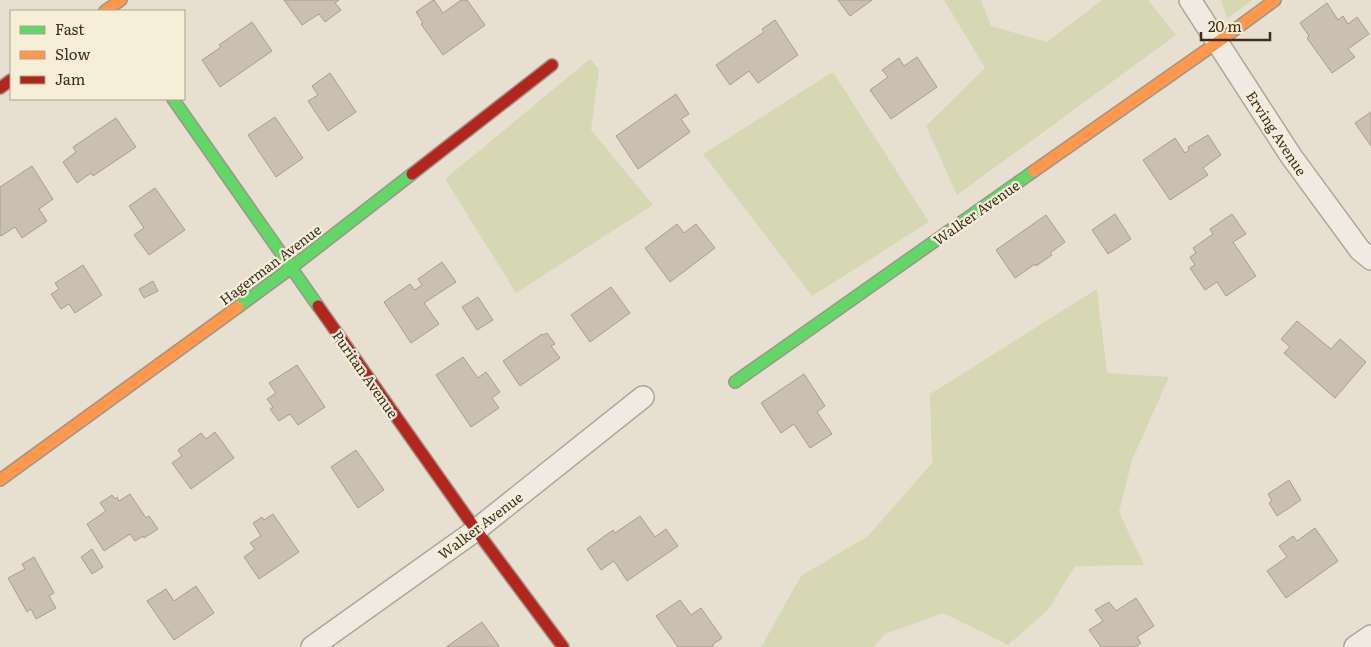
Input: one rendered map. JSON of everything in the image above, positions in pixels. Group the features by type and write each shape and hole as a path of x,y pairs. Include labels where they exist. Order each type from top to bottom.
{"street":[{"name":"Erving Avenue","path":"1190,0 1291,156 1360,250 1371,260"},
{"name":"Walker Avenue","path":"734,382 1275,0"},
{"name":"Hagerman Avenue","path":"0,480 291,268 552,65"},
{"name":"Puritan Avenue","path":"174,100 476,530 563,647"},
{"name":"Walker Avenue","path":"312,647 476,530 643,397"},
{"path":"1355,647 1371,636"}],"green space":[{"path":"944,0 981,0 991,26 1047,42 1102,0 1148,0 1176,35 957,195 926,126 985,68"},
{"path":"1221,0 1253,0 1227,18"},
{"path":"590,59 599,69 591,130 653,205 516,293 445,179"},
{"path":"833,72 929,222 812,296 703,154"},
{"path":"1097,289 1107,373 1169,377 1132,460 1119,512 1144,565 1075,566 1048,610 1008,645 943,613 885,634 873,647 761,647 801,576 868,536 932,463 930,394"}],"building":[{"path":"284,0 339,0 335,3 341,10 325,22 319,14 302,25"},
{"path":"433,0 443,13 461,0 467,0 485,25 443,55 421,24 423,23 416,12"},
{"path":"838,0 872,0 850,16"},
{"path":"1327,3 1338,20 1343,16 1348,24 1357,17 1369,34 1348,49 1355,57 1332,73 1307,38 1309,36 1300,23"},
{"path":"775,20 798,55 758,83 749,71 730,85 716,65 764,32 762,29"},
{"path":"252,22 272,51 220,87 202,60 221,47 219,45"},
{"path":"917,57 937,87 891,119 870,90 888,77 882,70 899,58 904,66"},
{"path":"330,73 356,112 328,131 308,101 318,95 312,86"},
{"path":"676,94 689,114 681,119 690,132 638,169 616,136"},
{"path":"1371,112 1371,146 1355,123"},
{"path":"275,117 303,158 276,177 248,135"},
{"path":"116,118 136,147 93,176 91,173 77,183 63,162 76,152 73,147"},
{"path":"1208,135 1221,155 1203,168 1208,175 1170,200 1143,160 1175,138 1185,153 1189,150 1188,147"},
{"path":"32,166 53,199 39,209 47,221 22,238 15,227 1,236 0,187"},
{"path":"155,188 185,230 149,255 134,235 144,228 129,206"},
{"path":"1115,214 1131,239 1108,254 1092,230"},
{"path":"1232,214 1246,234 1233,242 1256,276 1226,296 1217,282 1205,290 1190,268 1195,265 1190,257 1196,253 1193,248 1213,234 1210,229"},
{"path":"1046,215 1065,242 1050,253 1052,255 1015,278 996,250"},
{"path":"677,224 684,233 696,224 715,248 670,282 645,248"},
{"path":"442,262 456,282 424,303 439,324 411,343 384,302 410,284 415,290 422,285 418,279"},
{"path":"83,265 102,295 75,313 69,304 61,309 51,294 59,289 55,283"},
{"path":"153,281 158,291 144,298 139,289"},
{"path":"611,287 630,313 590,342 571,315"},
{"path":"478,297 493,320 477,330 462,307"},
{"path":"1297,321 1331,349 1340,339 1366,362 1335,398 1284,353 1290,347 1281,339"},
{"path":"547,333 555,344 551,346 560,358 520,386 503,361 542,334"},
{"path":"463,357 478,378 486,372 500,392 492,398 499,408 471,427 436,375"},
{"path":"297,365 325,407 298,425 290,414 279,421 270,409 273,407 267,399 276,393 269,383"},
{"path":"804,374 825,406 817,412 832,434 810,448 794,424 781,433 761,403"},
{"path":"215,432 234,458 191,489 172,463 182,456 178,450 201,433 206,439"},
{"path":"356,450 384,490 358,508 331,467"},
{"path":"1289,480 1301,500 1277,516 1269,503 1272,501 1268,494"},
{"path":"130,494 146,518 149,516 158,529 144,538 143,536 135,541 130,534 104,551 87,524 106,511 100,503 112,495 115,499 117,497 119,501"},
{"path":"273,514 299,552 259,579 244,557 255,549 250,543 261,536 253,523 262,517 264,520"},
{"path":"640,516 655,537 666,529 678,546 627,581 614,561 601,570 587,549 613,530 615,533"},
{"path":"1315,528 1338,561 1286,598 1267,571 1287,557 1279,546 1293,536 1297,541"},
{"path":"92,549 103,567 92,574 81,557"},
{"path":"34,557 54,593 49,596 56,608 36,619 31,609 27,612 8,578 25,569 22,564"},
{"path":"196,586 214,613 174,640 147,601 166,589 174,601"},
{"path":"1136,598 1154,626 1137,637 1141,643 1135,647 1101,647 1089,630 1103,621 1095,610 1109,602 1116,611"},
{"path":"680,600 691,615 701,608 722,638 712,645 714,647 678,647 656,616"},
{"path":"482,622 499,646 446,647"}],"traffic: fast":[{"path":"174,100 318,306"},
{"path":"735,382 1034,171"},
{"path":"238,307 412,174"}],"traffic: slow":[{"path":"106,10 121,0"},
{"path":"1034,171 1275,0"},
{"path":"0,480 238,307"}],"traffic: jam":[{"path":"412,174 552,65"},
{"path":"0,88 10,81"},
{"path":"318,306 476,530 563,647"}]}
